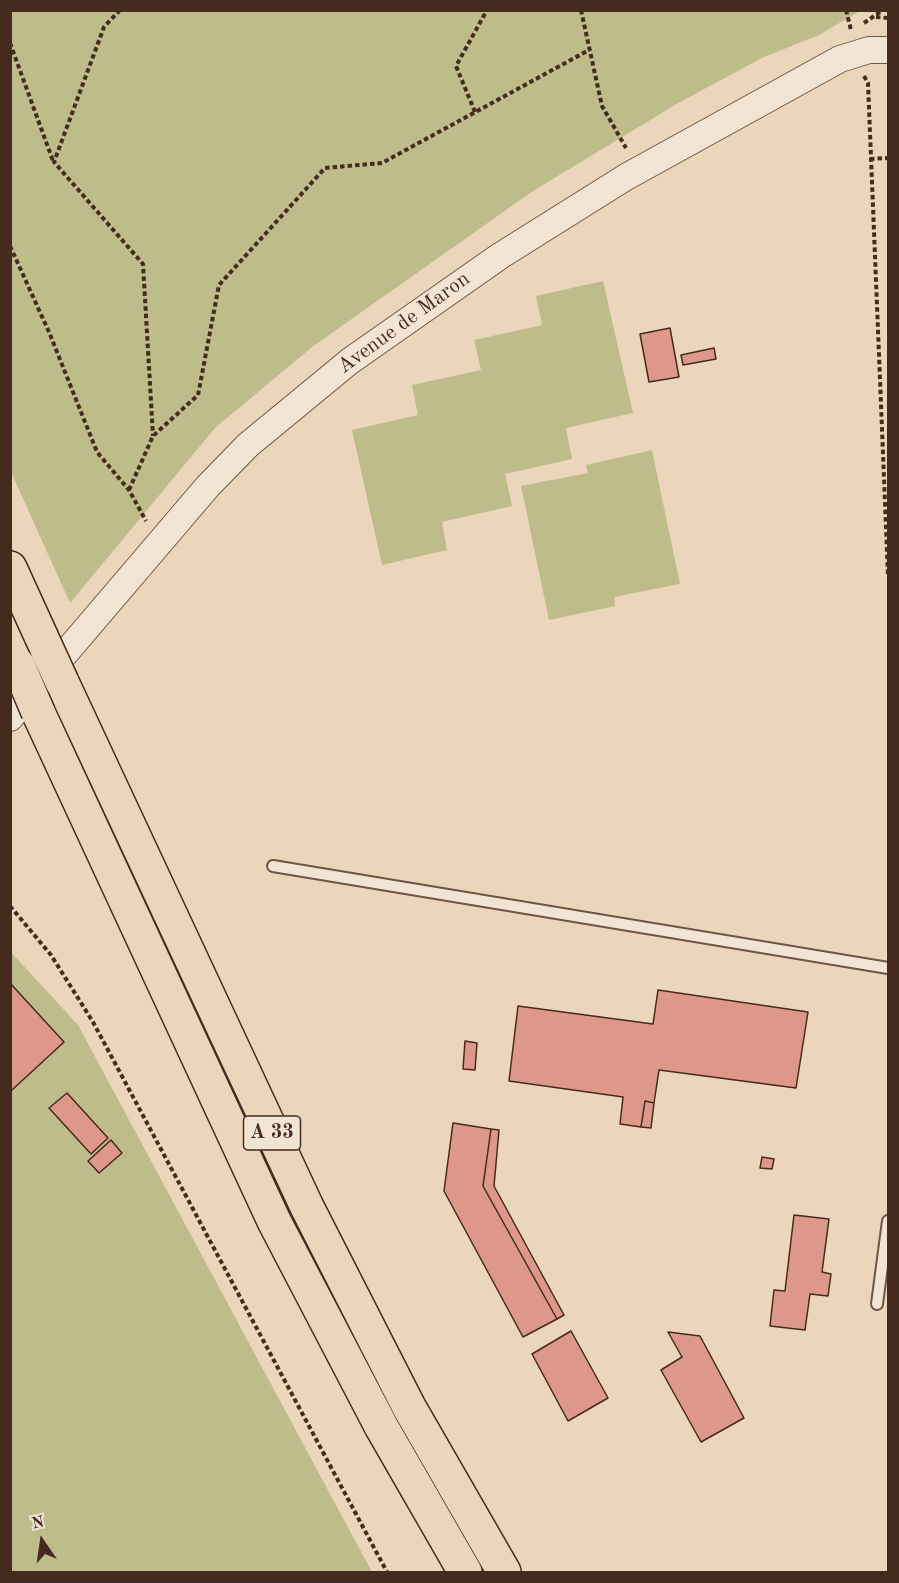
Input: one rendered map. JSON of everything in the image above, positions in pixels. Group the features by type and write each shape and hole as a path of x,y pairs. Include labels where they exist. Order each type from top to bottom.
{"highway":[{"name":"A 33","path":"10,568 307,1208 409,1407 504,1572"},
{"name":"A 33","path":"14,657 24,715 274,1221 381,1426 465,1572"}],"street":[{"name":"Avenue de Maron","path":"24,715 208,486 248,445 297,402 400,324 554,221 688,142 840,59 869,50 888,50"}],"lane":[{"path":"273,866 888,968"},
{"path":"878,1304 888,1221"}],"path":[{"path":"54,162 104,27 120,10"},
{"path":"475,112 456,66 487,10"},
{"path":"581,10 602,106 620,138"},
{"path":"846,10 851,30"},
{"path":"883,10 875,17 888,18"},
{"path":"10,43 54,162 142,264 153,436"},
{"path":"129,490 153,436 198,395 219,285 325,168 382,163 589,50"},
{"path":"840,59 847,72 855,71 864,75 868,83 888,577"},
{"path":"870,159 888,158"},
{"path":"10,246 50,332 97,452 129,490 150,528"},
{"path":"10,906 51,955 93,1022 387,1572"}],"shaded area":[{"path":"10,11 860,11 819,35 764,57 680,102 533,191 312,347 215,428 70,603 11,472"},
{"path":"603,281 633,413 566,428 572,459 505,474 512,506 442,522 447,550 382,565 352,430 418,415 412,385 481,370 474,340 542,325 536,296"},
{"path":"652,450 680,584 614,597 615,606 549,620 521,486 588,473 586,465"},
{"path":"10,951 78,1025 372,1572 11,1572"}],"building":[{"path":"670,328 679,377 649,382 640,334"},
{"path":"714,348 716,359 683,365 681,355"},
{"path":"10,983 64,1042 12,1090 10,1088"},
{"path":"658,990 808,1012 796,1088 659,1070 654,1103 645,1101 641,1127 620,1124 623,1097 509,1081 518,1006 653,1024"},
{"path":"465,1041 477,1043 475,1070 463,1069"},
{"path":"67,1093 108,1138 91,1154 49,1108"},
{"path":"645,1101 654,1103 651,1128 641,1127"},
{"path":"453,1123 491,1129 483,1186 557,1319 523,1337 444,1191"},
{"path":"491,1129 499,1130 494,1186 564,1315 557,1319 483,1186"},
{"path":"111,1140 122,1153 99,1173 88,1161"},
{"path":"762,1157 774,1159 772,1169 760,1168"},
{"path":"794,1215 829,1219 822,1272 831,1274 828,1296 810,1294 805,1330 770,1326 774,1290 785,1291"},
{"path":"571,1331 608,1398 568,1421 532,1354"},
{"path":"668,1332 700,1336 744,1418 701,1442 661,1370 682,1357"}]}
